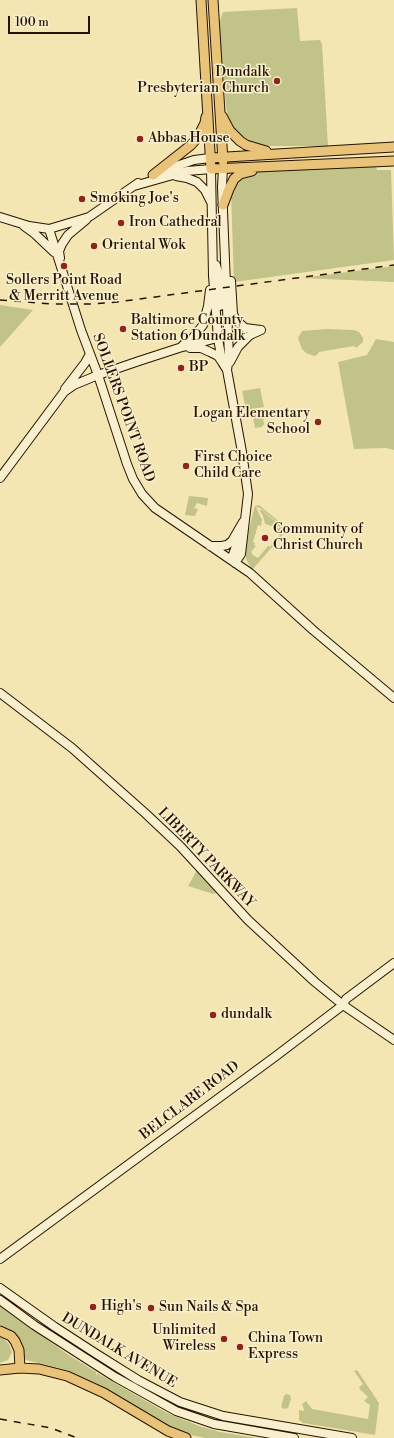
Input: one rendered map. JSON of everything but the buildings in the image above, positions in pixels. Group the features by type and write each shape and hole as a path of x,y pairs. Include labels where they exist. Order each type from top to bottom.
{"main road":[{"path":"201,0 211,169 394,161"},
{"path":"213,0 223,168"},
{"path":"153,175 191,145 198,137 205,122 207,107"},
{"path":"220,110 228,127 240,141 255,148 275,154"},
{"path":"210,158 223,156 394,147"},
{"path":"328,151 353,154 394,152"},
{"path":"223,205 236,176 270,166"},
{"path":"0,1331 11,1336 15,1342 19,1350 20,1368"},
{"path":"0,1370 20,1368 39,1369 79,1381 104,1393 163,1429 186,1438"}],"street":[{"path":"61,266 59,251 62,244 68,235 89,216 153,175 194,160 210,158"},
{"path":"223,168 226,299 229,335 229,357 227,370 247,483 248,503 233,561"},
{"path":"134,186 168,176 211,169 213,276 218,338 222,362"},
{"path":"168,176 180,176 198,182 205,190 212,204"},
{"path":"0,217 20,224 50,229 89,216"},
{"path":"20,224 35,234 57,256"},
{"name":"SOLLERS POINT ROAD","path":"50,229 57,256 127,464 139,490 146,500 155,508 250,574 394,698"},
{"path":"213,250 219,277 222,327 224,332 229,335"},
{"path":"226,261 232,286 233,314 240,325 245,328 260,330 250,335 238,347 227,370"},
{"path":"179,348 192,339 203,325 213,276"},
{"path":"64,392 78,383 98,375 179,348 229,335"},
{"path":"179,348 201,348 215,355 227,370"},
{"path":"0,478 85,364 90,354"},
{"path":"210,546 222,546 232,541 245,518"},
{"path":"233,561 241,554 245,518"},
{"path":"242,546 245,564 250,574"},
{"name":"LIBERTY PARKWAY","path":"0,693 72,748 109,780 180,846 248,920 315,982 343,1005 394,1040"},
{"name":"BELCLARE ROAD","path":"0,1259 343,1005 346,999 394,962"},
{"name":"DUNDALK AVENUE","path":"0,1288 49,1323 95,1353 166,1396 202,1410 244,1420 352,1438"},
{"name":"DUNDALK AVENUE","path":"0,1300 34,1325 90,1362 176,1411 214,1424 294,1438"},
{"path":"90,1362 95,1353"}],"green space":[{"path":"297,8 300,41 320,40 322,44 328,146 254,146 230,127 226,107 219,24 223,12"},
{"path":"376,166 377,170 391,170 394,260 234,282 231,193 238,178 250,172"},
{"path":"394,266 394,282 302,278"},
{"path":"0,305 33,310 0,347"},
{"path":"327,329 354,330 359,332 363,338 363,342 356,348 354,346 319,352 314,356 306,353 302,349 298,338 302,331"},
{"path":"376,339 394,342 394,450 386,448 354,449 338,362 367,355"},
{"path":"260,388 264,407 246,410 242,391"},
{"path":"262,411 264,424 262,427 255,428 252,412"},
{"path":"189,496 208,498 207,506 197,503 194,508 198,509 195,516 185,515"},
{"path":"259,505 288,529 287,530 260,508 256,507 262,520 261,526 258,525 253,542 256,546 251,552 254,556 258,558 280,535 274,529 283,527 286,531 252,570 246,559 246,542 255,506"},
{"path":"259,509 281,526 275,527 265,524"},
{"path":"197,870 216,891 215,894 188,886"},
{"path":"0,1305 67,1354 96,1372 97,1377 97,1373 167,1413 199,1426 220,1432 257,1438 205,1438 186,1434 165,1426 100,1385 67,1370 26,1360 8,1330 0,1325"},
{"path":"0,1335 9,1344 12,1352 8,1360 0,1363"},
{"path":"357,1370 379,1403 375,1435 303,1423 299,1420 299,1410 304,1410 302,1404 306,1401 312,1409 368,1419 370,1405 364,1401 368,1397 359,1387 363,1384 354,1371"},
{"path":"286,1394 290,1395 291,1399 288,1408 284,1409 281,1407"}],"railway":[{"path":"0,300 53,304 92,304 117,302 394,265"},
{"path":"0,1419 51,1428 77,1438"}],"place":[{"name":"Dundalk Presbyterian Church","path":"277,81"},
{"name":"Abbas House","path":"140,139"},
{"name":"Smoking Joe's","path":"82,199"},
{"name":"Iron Cathedral","path":"121,223"},
{"name":"Oriental Wok","path":"94,246"},
{"name":"Sollers Point Road & Merritt Avenue","path":"64,266"},
{"name":"Baltimore County Station 6 Dundalk","path":"123,329"},
{"name":"BP","path":"181,368"},
{"name":"Logan Elementary School","path":"318,422"},
{"name":"First Choice Child Care","path":"186,466"},
{"name":"Community of Christ Church","path":"265,538"},
{"name":"dundalk","path":"213,1015"},
{"name":"High's","path":"93,1307"},
{"name":"Sun Nails & Spa","path":"151,1308"},
{"name":"Unlimited Wireless","path":"224,1339"},
{"name":"China Town Express","path":"240,1347"}]}
